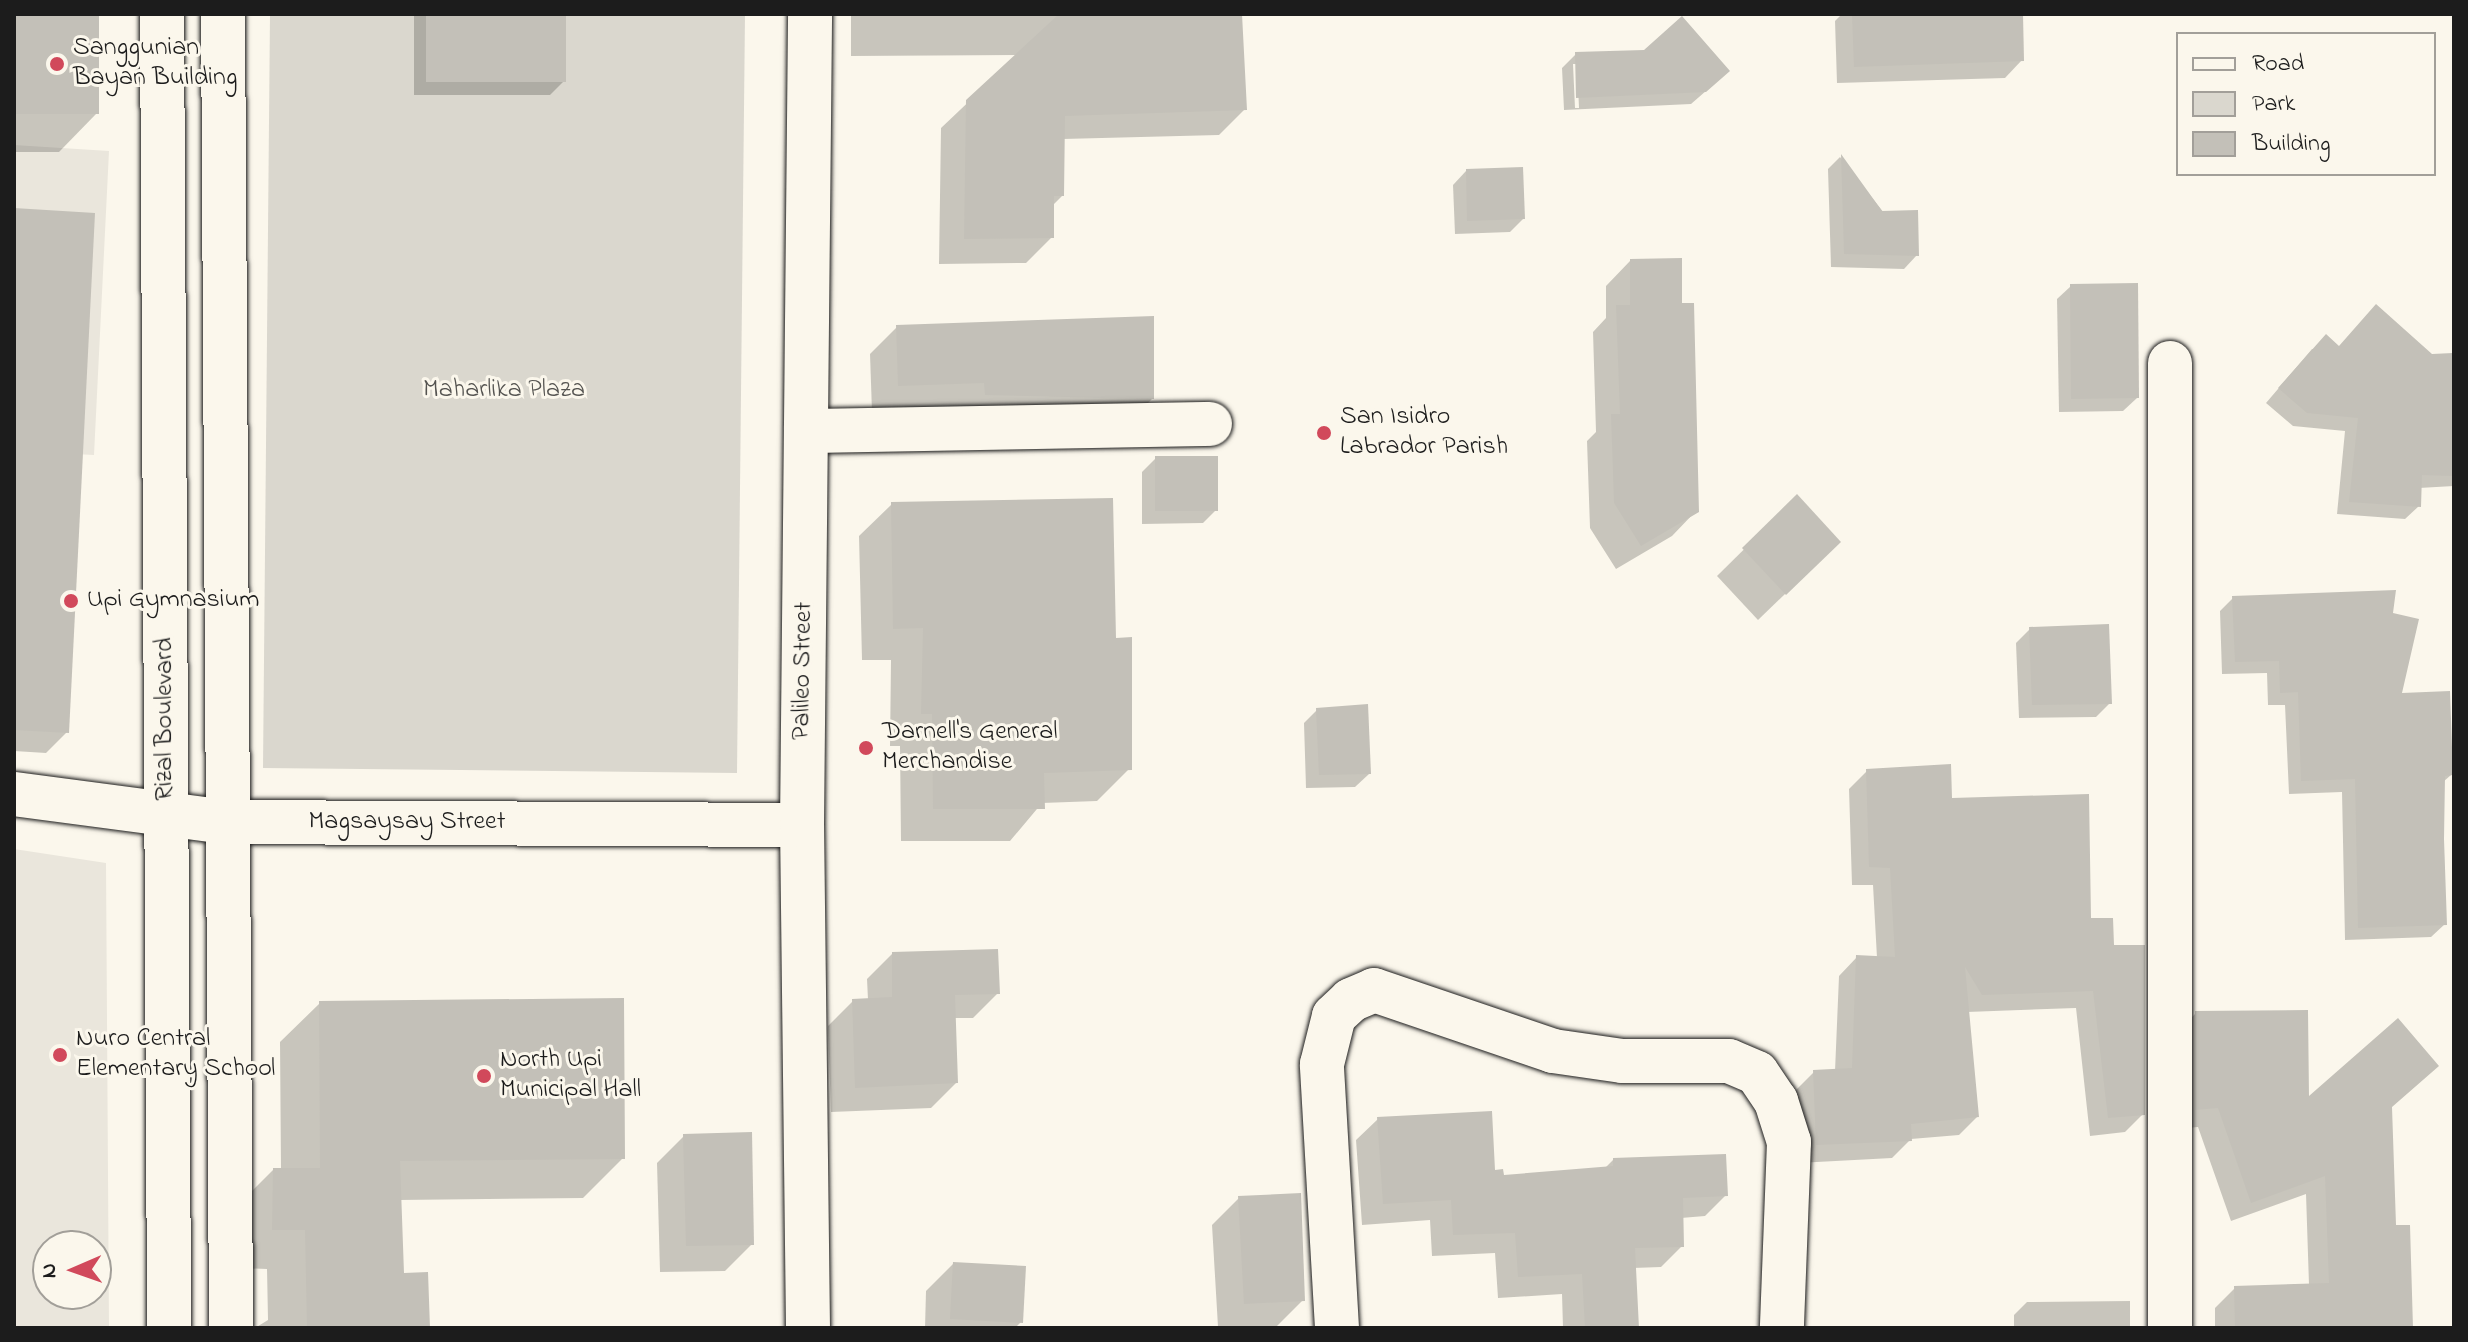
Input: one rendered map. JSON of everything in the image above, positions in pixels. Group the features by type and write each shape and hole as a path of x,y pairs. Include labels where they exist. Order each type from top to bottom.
{"street":[{"name":"Rizal Boulevard","path":"162,14 169,1328"},
{"path":"223,14 231,1328"},
{"name":"Palileo Street","path":"808,1328 802,825 810,14"},
{"path":"2170,363 2170,1328"},
{"path":"806,431 1210,424"},
{"name":"Magsaysay Street","path":"14,794 166,817 228,822 802,825"},
{"path":"1337,1328 1322,1064 1334,1016 1351,1000 1374,990 1553,1051 1622,1061 1729,1061 1757,1073 1776,1101 1789,1142 1782,1328"}],"shaded area":[{"path":"14,145 109,151 94,455 14,451"},
{"name":"Nuro Central Elementary School","path":"14,849 106,863 108,1230 32,1230 32,1310 109,1310 109,1328 14,1328"}],"green space":[{"name":"Maharlika Plaza","path":"270,14 745,14 737,773 263,768"}],"building":[{"name":"Sanggunian Bayan Building","path":"14,14 99,14 99,114 14,114"},
{"path":"426,14 566,14 566,82 426,82"},
{"path":"1059,14 1242,14 1247,110 1065,116 1064,196 1054,196 1054,238 964,239 966,100"},
{"path":"1852,14 2023,14 2024,61 1854,67"},
{"path":"1682,16 1730,71 1706,92 1576,98 1575,52 1644,50"},
{"path":"1841,154 1882,211 1918,210 1919,256 1844,254"},
{"path":"1523,167 1525,219 1467,221 1466,169"},
{"path":"14,208 95,213 69,733 14,730"},
{"path":"1682,258 1682,303 1694,303 1699,512 1641,546 1614,503 1611,414 1620,414 1616,305 1630,305 1630,259"},
{"path":"2138,283 2139,398 2071,399 2070,284"},
{"path":"2376,304 2432,354 2453,353 2454,476 2422,475 2421,507 2349,502 2358,418 2307,413 2278,388 2326,334 2339,346"},
{"path":"1154,316 1154,399 985,395 984,383 898,386 896,325"},
{"path":"1155,456 1218,456 1218,511 1155,511"},
{"path":"1797,494 1841,542 1786,595 1742,548"},
{"path":"1113,498 1116,638 1132,637 1132,770 1044,773 1045,809 933,809 932,714 921,714 923,628 893,629 891,502"},
{"path":"2396,590 2393,613 2419,619 2402,693 2450,691 2453,775 2445,776 2444,839 2447,925 2358,928 2355,779 2301,781 2298,692 2280,693 2279,661 2235,662 2232,596"},
{"path":"2109,624 2112,704 2032,705 2029,627"},
{"path":"1368,704 1371,774 1319,775 1316,708"},
{"path":"1951,764 1952,798 2089,794 2091,918 2113,918 2114,945 2145,945 2145,1115 2108,1118 2093,991 1982,995 1965,967 1979,1117 1911,1124 1912,1141 1816,1145 1813,1070 1852,1068 1856,955 1895,957 1890,868 1869,867 1866,769"},
{"path":"998,949 1000,994 955,995 958,1083 855,1088 852,999 892,997 892,952"},
{"path":"624,998 625,1159 400,1161 404,1273 428,1272 430,1328 307,1328 305,1230 272,1230 273,1168 320,1168 319,1001"},
{"path":"2308,1010 2309,1096 2398,1018 2439,1066 2392,1107 2396,1225 2410,1225 2413,1328 2235,1328 2234,1286 2329,1283 2325,1176 2251,1203 2218,1108 2195,1110 2195,1011"},
{"path":"1492,1111 1495,1170 1503,1169 1504,1175 1613,1166 1613,1158 1726,1154 1728,1196 1683,1198 1684,1247 1635,1248 1639,1328 1585,1328 1582,1274 1518,1277 1515,1233 1453,1235 1451,1200 1383,1204 1377,1117"},
{"path":"752,1132 754,1245 686,1246 683,1134"},
{"path":"1301,1193 1305,1301 1244,1304 1238,1196"},
{"path":"953,1262 1026,1266 1023,1323 950,1319"}],"place":[{"name":"Sanggunian Bayan Building","path":"57,64"},
{"name":"San Isidro Labrador Parish","path":"1324,433"},
{"name":"Upi Gymnasium","path":"71,601"},
{"name":"Darnell's General Merchandise","path":"866,748"},
{"name":"Nuro Central Elementary School","path":"60,1055"},
{"name":"North Upi Municipal Hall","path":"484,1076"}]}
